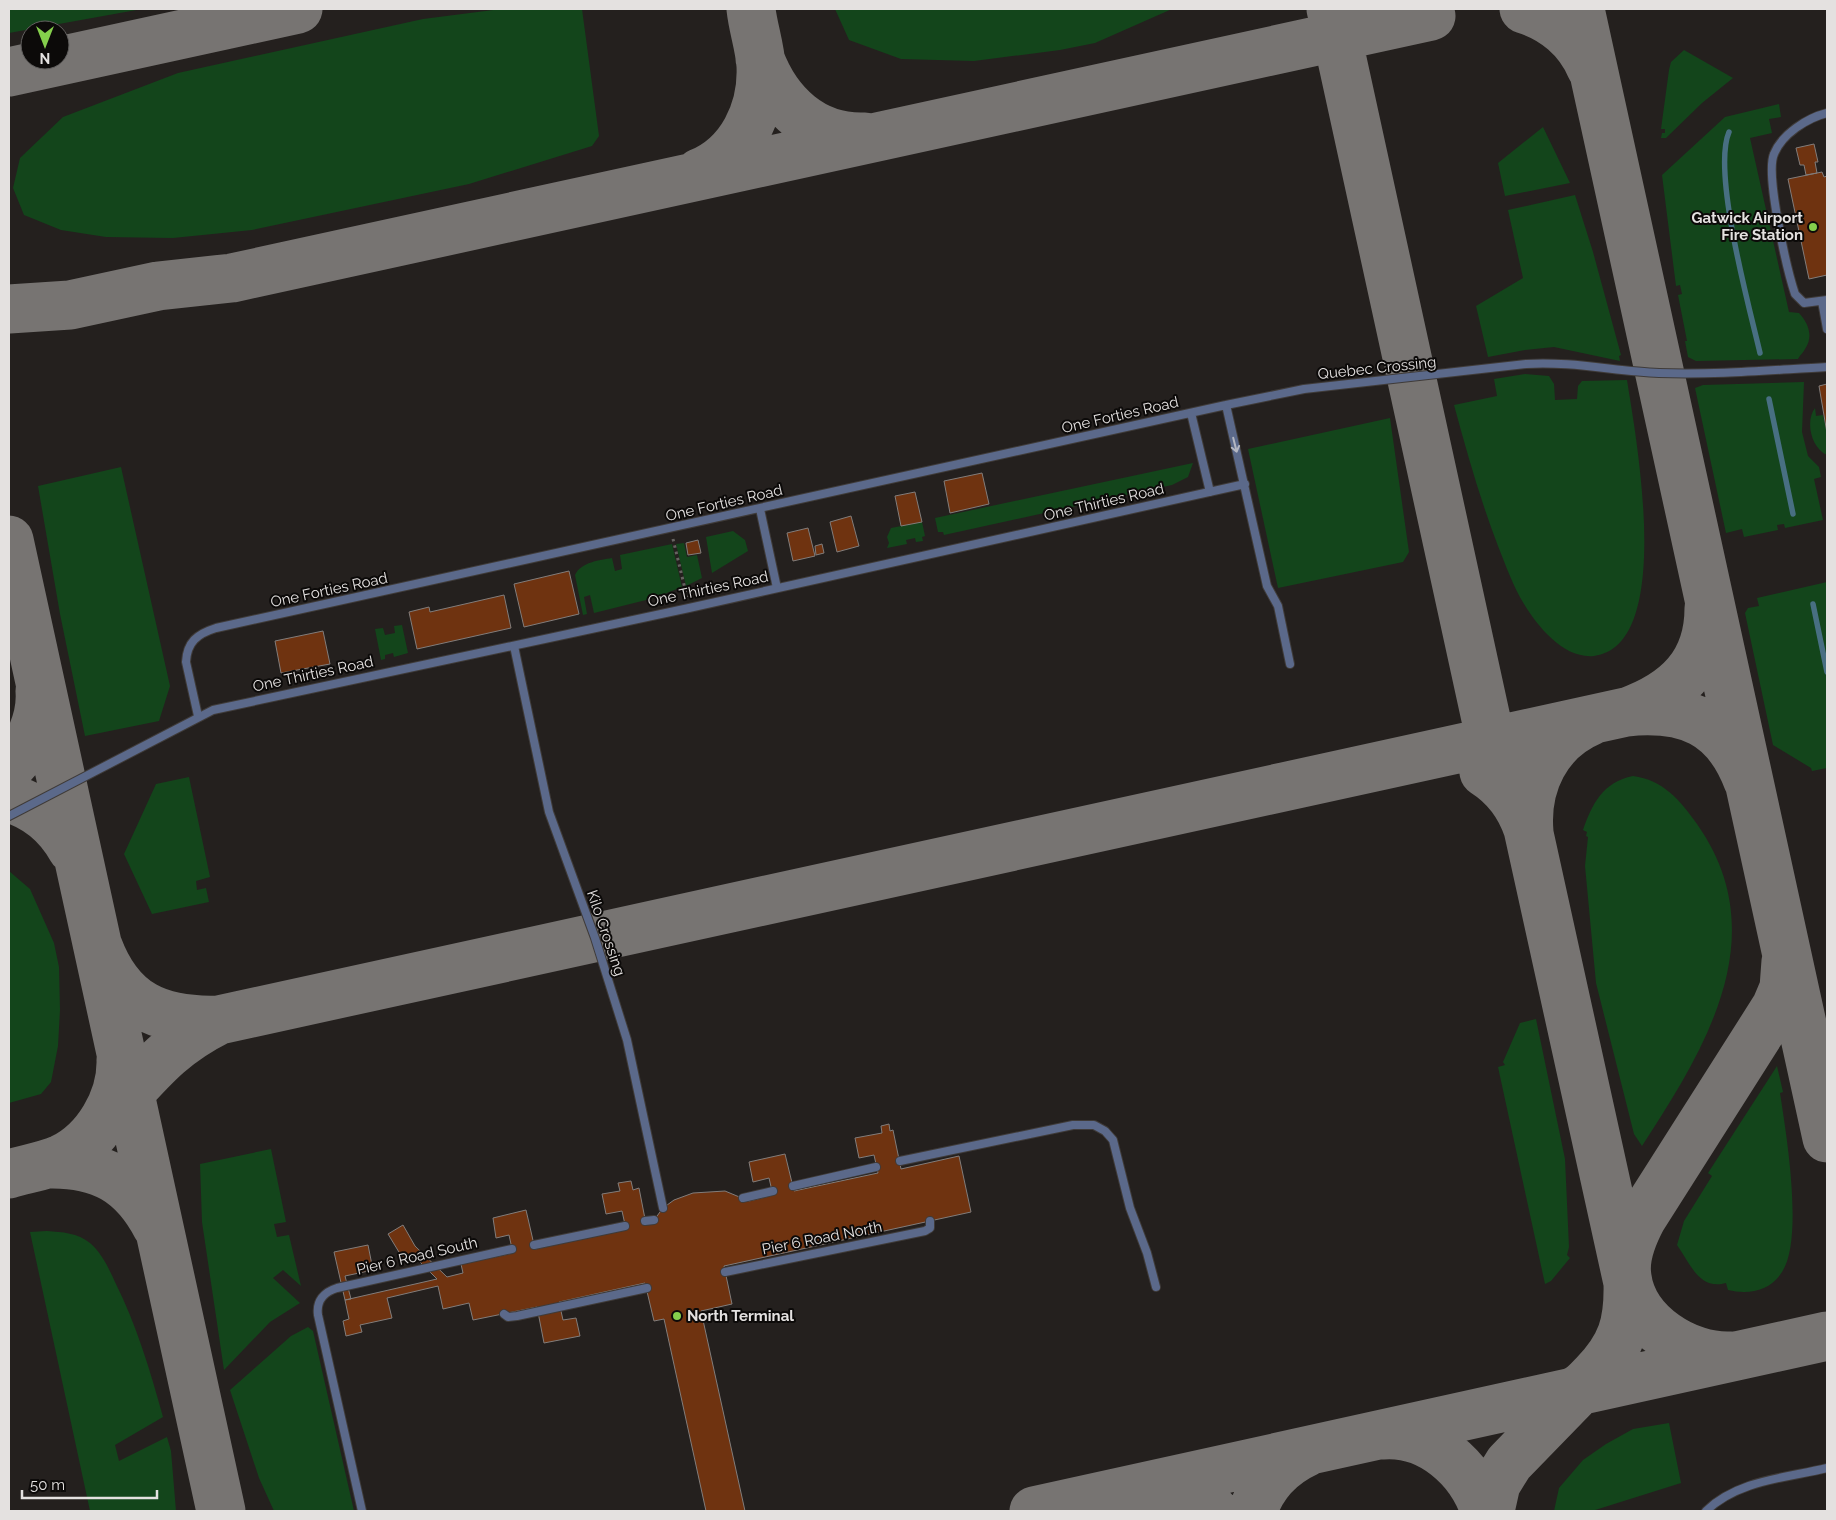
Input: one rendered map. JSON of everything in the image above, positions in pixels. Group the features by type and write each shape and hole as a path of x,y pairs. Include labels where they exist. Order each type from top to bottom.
{"lane":[{"path":"1827,113 1806,122 1786,138 1774,154 1771,166 1774,192 1795,294 1804,303 1825,301 1827,329"},
{"name":"Quebec Crossing","path":"1266,397 1304,390 1548,363 1637,372 1701,373 1827,366"},
{"name":"One Forties Road","path":"198,716 186,662 191,642 202,633 216,628 1266,397"},
{"path":"1226,405 1267,586 1278,606 1290,664"},
{"path":"1191,413 1210,492"},
{"name":"One Thirties Road","path":"9,816 198,716 213,710 689,608 1245,484"},
{"path":"760,509 777,588"},
{"name":"Kilo Crossing","path":"514,646 554,826 595,938 630,1050 663,1208"},
{"path":"900,1161 918,1160 1073,1125 1088,1124 1100,1128 1113,1140 1130,1208 1147,1253 1156,1287"},
{"path":"793,1186 876,1166"},
{"path":"743,1198 773,1191"},
{"path":"645,1222 654,1220"},
{"name":"Pier 6 Road North","path":"725,1272 925,1231 930,1228 930,1221"},
{"path":"534,1245 625,1226"},
{"name":"Pier 6 Road South","path":"362,1511 317,1310 320,1300 328,1292 491,1256 512,1249"},
{"path":"504,1314 508,1317 516,1316 647,1288"},
{"path":"1706,1511 1727,1495 1746,1486 1827,1468"}],"path":[{"path":"671,529 689,608"}],"green space":[{"path":"9,9 142,9 70,22 70,20 20,20 20,31 9,33"},
{"path":"501,9 582,9 599,136 592,146 469,184 252,230 173,238 106,237 61,230 24,215 13,188 20,158 63,117 178,73 423,19"},
{"path":"835,9 1172,9 1095,43 1060,50 974,61 901,59 849,40"},
{"path":"1684,50 1733,78 1702,103 1666,138 1661,138 1662,133 1665,133 1665,129 1661,129 1671,62"},
{"path":"1779,104 1781,117 1769,119 1772,133 1750,138 1789,312 1799,313 1805,321 1809,330 1808,344 1798,359 1696,361 1688,357 1685,341 1687,341 1678,295 1682,294 1680,285 1676,286 1662,175 1725,117"},
{"path":"1543,127 1570,183 1505,196 1498,163"},
{"path":"1575,195 1593,252 1621,355 1619,356 1620,361 1554,347 1488,357 1476,306 1523,278 1508,210"},
{"path":"1525,374 1549,376 1554,384 1555,400 1577,399 1578,386 1582,381 1627,380 1642,488 1643,578 1635,616 1619,643 1594,656 1583,656 1572,652 1553,640 1530,613 1520,597 1485,511 1454,405 1497,396 1494,379"},
{"path":"1804,382 1802,432 1808,456 1819,467 1821,477 1814,479 1823,520 1785,528 1784,524 1777,525 1778,530 1744,537 1742,529 1726,533 1695,388 1703,385"},
{"path":"1815,408 1816,416 1823,415 1827,433 1827,455 1817,447 1811,434 1810,420"},
{"path":"1390,418 1409,552 1403,562 1278,588 1248,449"},
{"path":"1193,463 1188,477 1172,485 944,535 943,532 938,532 935,518"},
{"path":"121,467 170,686 159,721 85,736 60,614 38,486"},
{"path":"922,522 925,536 922,537 923,541 916,542 915,538 906,540 907,544 887,548 889,543 887,537 891,528"},
{"path":"733,531 745,540 748,551 712,573 706,537"},
{"path":"684,543 687,557 697,555 702,578 686,586 676,544"},
{"path":"672,544 682,587 654,598 594,613 590,595 584,597 587,614 583,615 575,575 582,567 591,562 612,558 615,571 622,569 620,555"},
{"path":"1827,582 1827,768 1812,771 1811,768 1773,745 1745,613 1748,608 1759,606 1757,598"},
{"path":"402,625 408,653 394,657 393,653 385,655 385,659 381,660 375,629 383,628 385,635 395,633 394,626"},
{"path":"1633,776 1644,778 1670,792 1691,815 1720,866 1731,908 1731,950 1723,991 1708,1031 1688,1071 1642,1146 1634,1134 1596,983 1585,866 1588,837 1586,836 1587,832 1583,830 1590,811 1606,789 1614,783"},
{"path":"189,777 210,877 196,881 197,890 206,888 209,902 152,914 124,854 156,784"},
{"path":"9,871 30,889 54,943 59,967 60,1010 58,1046 51,1082 41,1094 9,1103"},
{"path":"1536,1019 1565,1159 1569,1247 1567,1255 1570,1258 1551,1281 1545,1284 1498,1067 1505,1065 1503,1062 1520,1023"},
{"path":"1777,1066 1783,1092 1780,1093 1792,1185 1792,1236 1788,1256 1782,1272 1771,1284 1751,1292 1728,1290 1726,1283 1709,1283 1702,1279 1692,1268 1677,1245 1684,1221 1712,1176 1708,1173"},
{"path":"271,1149 286,1222 274,1224 277,1237 289,1235 301,1286 283,1270 273,1278 300,1303 270,1322 224,1370 202,1222 200,1164"},
{"path":"47,1231 75,1235 90,1243 105,1261 123,1299 142,1348 163,1417 115,1445 119,1461 167,1437 171,1451 176,1511 90,1511 30,1232"},
{"path":"308,1327 313,1331 354,1511 274,1511 259,1478 230,1390 291,1336"},
{"path":"1669,1423 1681,1483 1592,1511 1554,1511 1559,1488 1583,1460 1633,1429"}],"building":[{"path":"1814,144 1818,162 1815,162 1817,173 1806,175 1804,165 1800,165 1796,148"},
{"name":"Gatwick Airport Fire Station","path":"1822,172 1824,177 1827,176 1827,275 1809,279 1788,179"},
{"path":"1827,384 1827,433 1819,386"},
{"path":"982,473 989,504 950,513 944,481"},
{"path":"915,492 922,522 901,526 895,496"},
{"path":"851,516 859,546 837,552 830,522"},
{"path":"808,528 815,556 793,561 787,533"},
{"path":"698,540 701,553 688,555 686,543"},
{"path":"822,544 824,553 816,555 815,546"},
{"path":"569,571 579,614 524,627 514,584"},
{"path":"504,595 511,628 417,649 409,612 429,607 430,612"},
{"path":"323,631 330,664 281,673 275,641"},
{"name":"North Terminal","path":"889,1124 890,1131 893,1130 901,1169 959,1156 971,1212 724,1266 732,1304 701,1311 745,1511 706,1511 664,1319 654,1321 645,1283 559,1302 563,1320 576,1318 580,1336 544,1343 537,1307 473,1320 469,1303 443,1309 438,1286 387,1298 392,1318 360,1325 362,1332 346,1336 343,1321 349,1319 345,1300 437,1279 414,1256 405,1262 388,1234 403,1225 415,1246 447,1277 463,1273 461,1264 513,1253 509,1235 496,1238 493,1218 526,1210 535,1249 626,1229 622,1211 606,1214 602,1194 620,1191 618,1183 631,1181 633,1190 639,1188 646,1224 654,1220 663,1208 674,1200 693,1193 725,1191 749,1201 773,1195 769,1178 753,1182 749,1162 785,1154 794,1191 878,1173 874,1155 859,1158 855,1138 882,1133 881,1126"},
{"path":"368,1245 373,1270 345,1276 351,1299 345,1300 334,1252"}],"waterway":[{"path":"1729,132 1725,151 1728,207 1760,353"},
{"path":"1769,399 1793,514"},
{"path":"1813,604 1827,672"}],"taxiway":[{"path":"9,72 298,9"},
{"path":"699,173 714,165 738,144 753,115 761,83 761,66 751,9"},
{"path":"1331,9 1495,760 1502,782 1510,794"},
{"path":"1524,9 1545,18 1564,31 1580,48 1591,68"},
{"path":"1580,9 1827,1138"},
{"path":"9,309 70,305 158,286 232,278 1431,16"},
{"path":"760,59 776,90 799,116 829,132 846,136 865,137"},
{"path":"9,540 221,1511"},
{"path":"1627,712 1661,696 1687,674 1696,661 1703,645 1708,628 1709,608"},
{"path":"9,768 28,743 39,712 40,691"},
{"path":"98,946 107,966 118,983 130,996 144,1006 178,1018 219,1020 1626,712 1667,712 1701,722 1716,732 1728,744 1739,761 1748,781"},
{"path":"1529,832 1531,798 1535,781 1542,766 1562,740 1575,729 1591,721"},
{"path":"1484,772 1499,783 1511,797 1521,812 1528,829 1628,1283 1625,1322 1617,1344 1604,1364 1588,1381 1580,1388 1569,1393"},
{"path":"9,798 19,801 45,817 60,832 72,849"},
{"path":"1731,1356 1714,1355 1680,1344 1665,1335 1651,1323 1631,1294 1626,1270 1628,1254 1642,1218 1776,1007 1784,988 1786,961"},
{"path":"113,1111 173,1049 219,1020"},
{"path":"9,1174 61,1159 86,1142 105,1118 112,1104 117,1090 121,1060"},
{"path":"49,1164 84,1167 99,1171 113,1178 137,1198 148,1211 157,1227"},
{"path":"1034,1511 1827,1336"},
{"path":"1490,1511 1496,1484 1509,1463 1579,1391"},
{"path":"1382,1435 1400,1435 1416,1439 1446,1455 1470,1480 1479,1495 1485,1511"},
{"path":"1253,1511 1262,1492 1274,1476 1289,1462 1307,1452"},
{"path":"1145,1487 1164,1488 1191,1496 1214,1511"}],"place":[{"name":"Gatwick Airport Fire Station","path":"1813,227"},
{"name":"North Terminal","path":"677,1316"}]}
